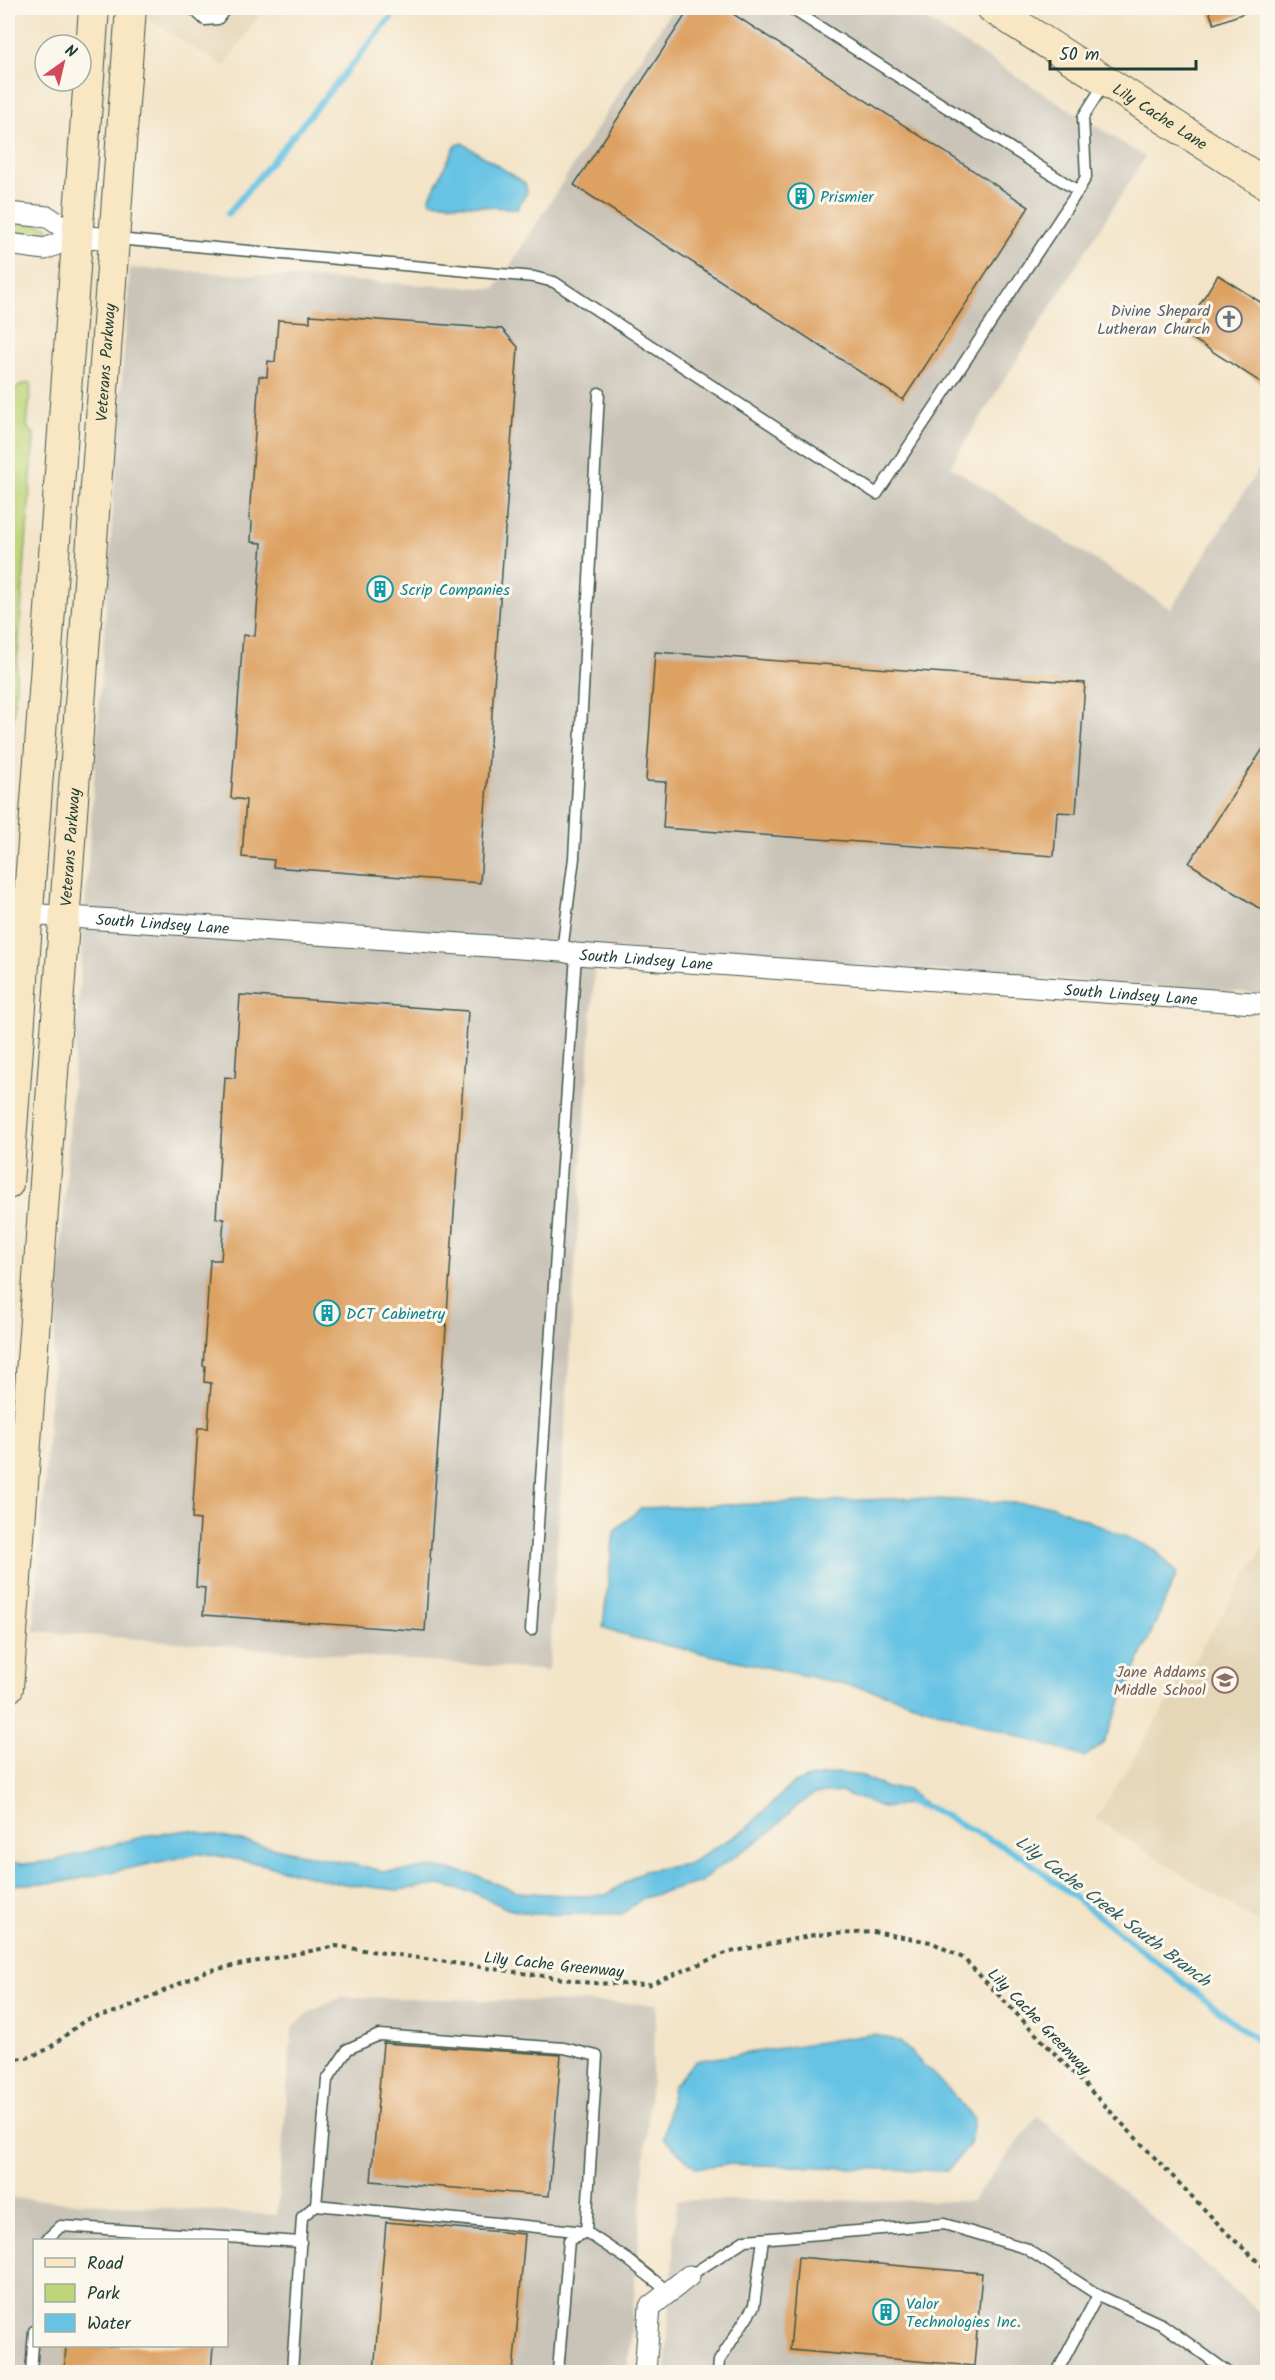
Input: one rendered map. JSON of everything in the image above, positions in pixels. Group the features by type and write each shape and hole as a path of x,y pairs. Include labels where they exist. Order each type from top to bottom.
{"main road":[{"path":"8,1184 94,8"},
{"name":"Veterans Parkway","path":"8,1688 131,8"},
{"name":"Lily Cache Lane","path":"992,8 1268,185"}],"street":[{"path":"8,213 48,217 76,236"},
{"path":"8,244 45,249 76,236 113,239"},
{"name":"South Lindsey Lane","path":"27,914 1268,1004"},
{"path":"645,2373 650,2307 689,2276"}],"lane":[{"path":"192,8 205,20 218,19 226,8"},
{"path":"790,8 1078,191"},
{"path":"113,239 534,277 554,282 877,494 1086,177 1083,117 1106,81"},
{"path":"531,1630 599,393"},
{"path":"292,2373 302,2217 316,2205 327,2080 348,2049 379,2035 564,2048 597,2056 585,2232"},
{"path":"316,2205 585,2232 627,2259 669,2292"},
{"path":"689,2276 745,2240 944,2224 1025,2248 1098,2295 1163,2325 1228,2373"},
{"path":"48,2239 61,2226 301,2242"},
{"path":"558,2373 569,2240 585,2232"},
{"path":"718,2373 719,2361 754,2306 763,2239"},
{"path":"1057,2373 1098,2295"},
{"path":"31,2373 33,2345"}],"path":[{"name":"Lily Cache Greenway","path":"8,2059 27,2058 48,2049 85,2020 122,2010 207,1971 336,1946 591,1983 648,1984 726,1953 814,1935 873,1932 932,1942 963,1958 1229,2235 1268,2271"}],"shaded area":[{"path":"147,8 264,8 224,67 146,18"},
{"path":"673,8 908,8 1145,157 950,466 1171,609 1267,456 1267,994 596,947 549,1671 34,1631 130,268 495,289"},
{"name":"Jane Addams Middle School","path":"1267,1542 1267,1928 1096,1819"},
{"path":"342,1997 657,2004 628,2372 8,2372 8,2198 277,2215 292,2028 310,2012"},
{"path":"1038,2116 1267,2319 1267,2372 665,2372 677,2200 972,2201"}],"green space":[{"path":"8,222 48,226 48,232 35,234 8,231"},
{"path":"31,383 27,427 34,434 8,787 8,399 20,385"}],"water":[{"path":"462,143 525,183 527,192 517,209 430,202 429,199 455,146"},
{"path":"918,1498 1051,1505 1154,1549 1177,1573 1103,1744 1084,1757 879,1692 633,1638 603,1627 614,1531 641,1508"},
{"path":"838,1773 863,1776 886,1788 907,1789 930,1808 912,1803 885,1808 841,1792 814,1794 792,1810 772,1831 701,1882 643,1898 622,1914 532,1914 508,1909 475,1893 440,1885 397,1890 337,1883 261,1864 202,1853 63,1882 8,1885 8,1862 23,1864 53,1861 149,1835 189,1830 384,1871 433,1867 475,1875 517,1892 578,1896 606,1895 643,1871 688,1864 745,1830 792,1784 808,1778"},
{"path":"874,2034 900,2042 949,2090 974,2119 970,2144 947,2171 726,2164 696,2168 664,2139 673,2086 695,2061"}],"building":[{"name":"Prismier","path":"690,8 724,8 1029,207 903,400 574,185"},
{"path":"1208,8 1255,8 1255,9 1214,24"},
{"name":"Divine Shepard Lutheran Church","path":"1218,275 1268,307 1268,387 1182,332"},
{"name":"Scrip Companies","path":"310,315 502,329 518,347 480,883 273,867 274,860 242,857 246,800 231,798 243,635 255,636 262,543 251,542 252,522 249,519 259,376 267,377 268,361 275,362 278,320 310,322"},
{"path":"655,652 1085,683 1076,813 1057,812 1054,856 663,828 666,782 646,781"},
{"path":"1268,741 1268,914 1189,863"},
{"name":"DCT Cabinetry","path":"240,995 468,1011 425,1631 203,1615 205,1588 196,1587 200,1520 192,1519 198,1428 208,1428 211,1383 204,1382 205,1366 203,1366 210,1260 221,1260 224,1219 216,1218 225,1077 235,1078"},
{"path":"383,2043 561,2055 549,2196 371,2181"},
{"path":"386,2222 525,2234 513,2373 374,2373"},
{"name":"Valor Technologies Inc.","path":"798,2257 982,2273 974,2366 790,2350"},
{"path":"66,2347 213,2347 211,2373 64,2373"}],"waterway":[{"path":"228,214 399,8"},
{"path":"8,423 10,418"},
{"name":"Lily Cache Creek South Branch","path":"904,1801 930,1808 1023,1857 1268,2049"}],"place":[{"name":"Prismier","path":"801,196"},
{"name":"Divine Shepard Lutheran Church","path":"1229,319"},
{"name":"Scrip Companies","path":"380,589"},
{"name":"DCT Cabinetry","path":"327,1313"},
{"name":"Jane Addams Middle School","path":"1225,1680"},
{"name":"Valor Technologies Inc.","path":"886,2312"}]}
